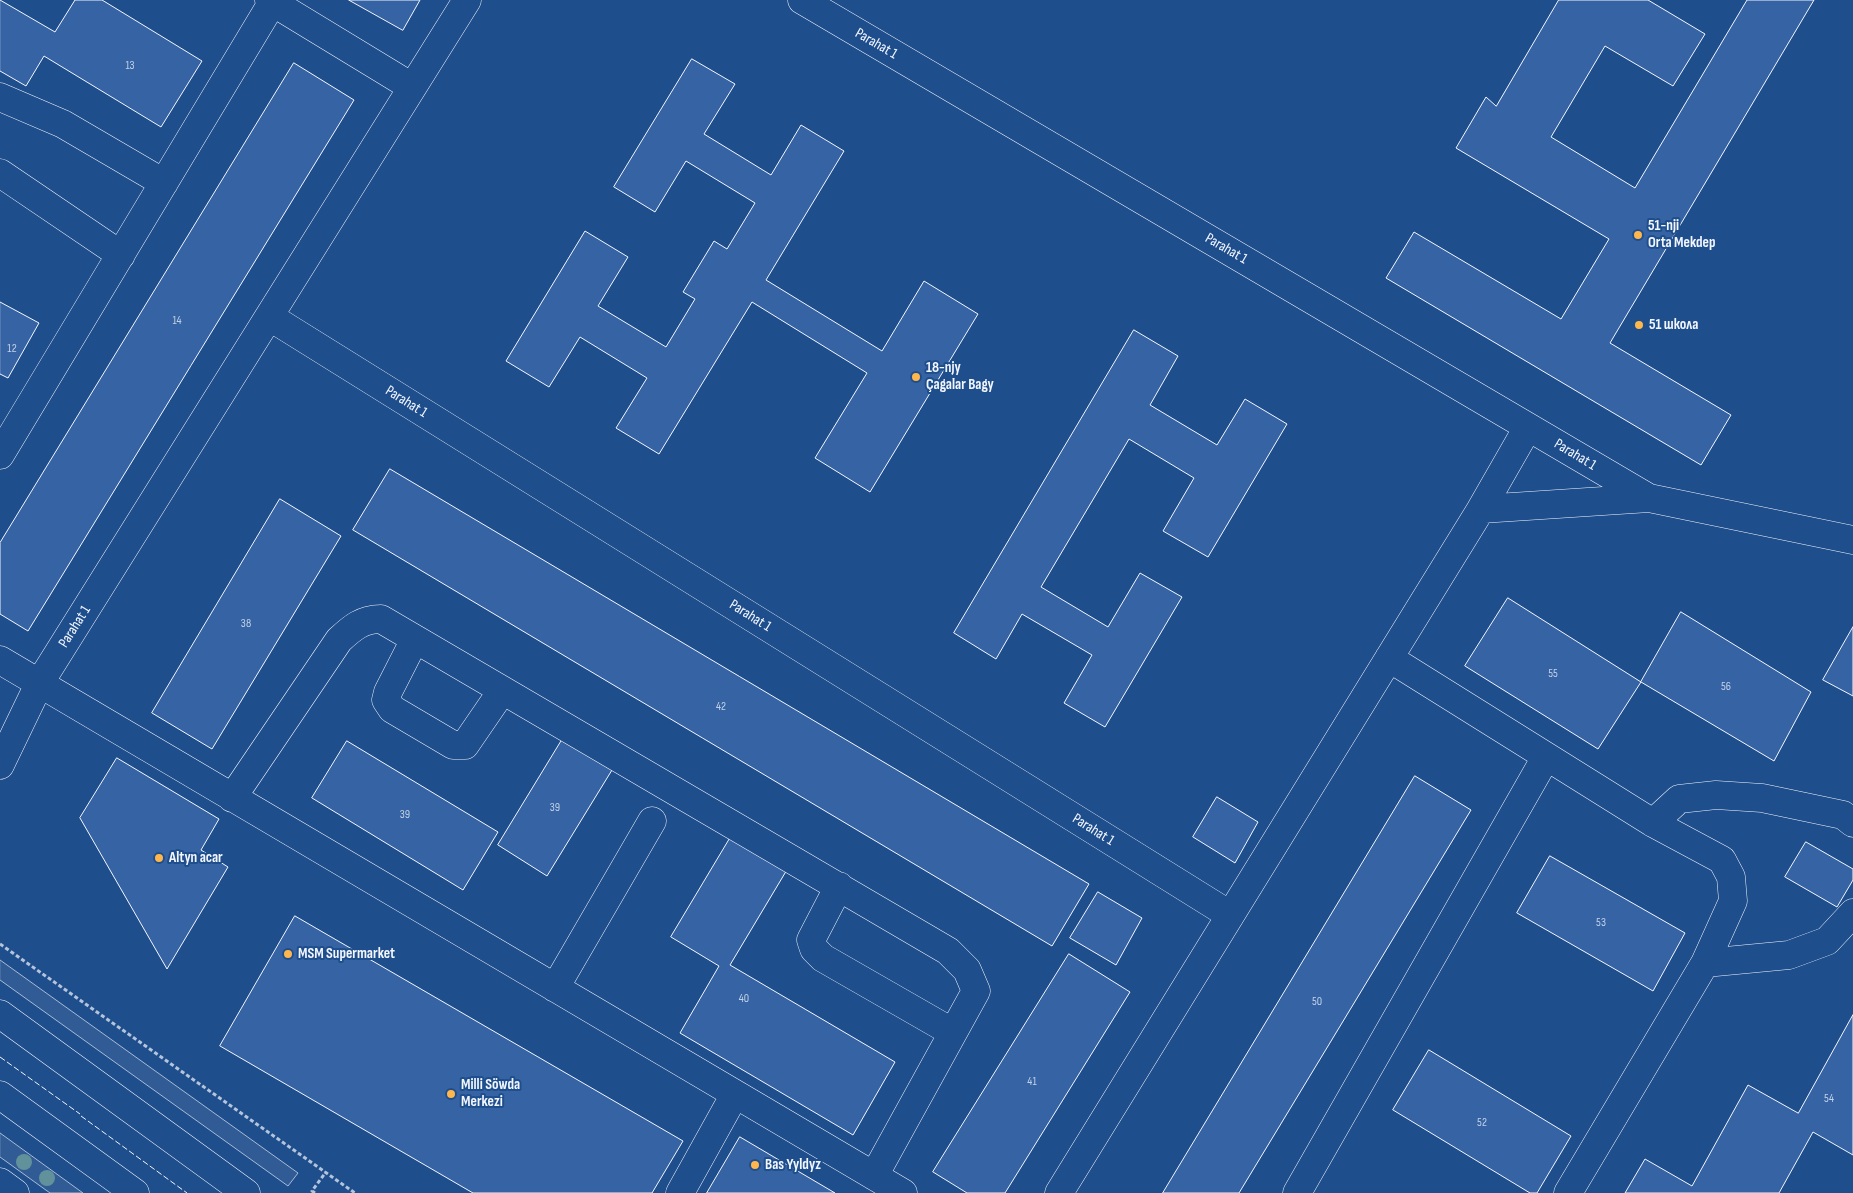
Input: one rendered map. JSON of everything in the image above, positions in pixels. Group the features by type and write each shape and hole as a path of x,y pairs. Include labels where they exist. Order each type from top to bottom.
{"street":[{"name":"Parahat 1","path":"0,765 39,684 467,0"},
{"name":"Parahat 1","path":"802,0 1649,498"},
{"path":"0,455 271,1 412,88"},
{"path":"0,97 63,124 164,182"},
{"path":"0,173 121,255"},
{"name":"Parahat 1","path":"270,317 1230,915"},
{"path":"1059,1193 1481,508 1528,427"},
{"name":"Parahat 1","path":"1481,508 1649,498 1853,540"},
{"path":"232,798 339,640 352,627 369,619 381,619 838,886 948,951 966,970 976,991 874,1176"},
{"path":"415,639 388,692 386,700 392,710 453,745 464,745 502,690"},
{"path":"1389,658 1653,823 1722,860 1731,877 1733,901 1705,963 1568,1193"},
{"path":"0,660 903,1193"},
{"path":"1297,1193 1546,757"},
{"path":"1653,823 1679,799 1716,795 1762,798 1843,815 1853,823"},
{"path":"555,988 652,821"},
{"path":"838,886 811,940 814,948 823,958 952,1032"},
{"path":"1705,963 1789,955 1828,941 1853,913"},
{"path":"0,1014 246,1193"},
{"path":"680,1193 735,1094"},
{"path":"0,1095 135,1193"},
{"path":"0,1182 15,1193"}],"path":[{"path":"0,944 355,1193"},
{"path":"315,1193 312,1190 326,1172"}],"shaded area":[{"path":"0,960 298,1173 288,1186 0,980"},
{"path":"0,1133 83,1193 50,1193 0,1157"}],"building":[{"path":"0,0 55,32 75,0 102,0 202,61 161,127 44,56 26,86 0,71"},
{"path":"349,0 420,0 403,30"},
{"name":"51-nji Orta Mekdep","path":"1559,0 1648,0 1705,34 1673,86 1605,46 1551,137 1635,188 1747,0 1814,0 1610,343 1731,415 1701,465 1386,278 1414,232 1561,319 1609,239 1456,148 1486,97 1496,106"},
{"path":"692,59 735,84 704,134 771,175 801,125 844,151 766,280 882,351 924,281 978,314 870,492 815,458 867,373 752,302 659,454 616,428 647,378 580,337 549,387 506,361 585,231 628,257 598,306 666,347 695,299 683,292 714,241 727,249 755,203 686,161 655,212 614,187"},
{"path":"294,63 354,100 28,631 0,614 0,543"},
{"path":"0,302 39,323 8,378 0,374"},
{"path":"1134,330 1178,356 1150,405 1217,445 1245,399 1287,424 1208,557 1163,531 1194,478 1129,439 1041,587 1108,627 1140,573 1182,597 1105,727 1064,703 1092,655 1022,614 996,659 954,633"},
{"path":"390,469 1089,884 1052,946 353,530"},
{"path":"280,499 341,536 212,749 152,713"},
{"path":"1508,598 1641,682 1598,749 1465,666"},
{"path":"1681,612 1811,692 1774,761 1641,682"},
{"path":"1853,627 1853,696 1823,680"},
{"path":"562,740 612,770 547,876 498,845"},
{"path":"347,741 498,832 463,890 312,798"},
{"name":"Altyn acar","path":"117,758 219,819 201,850 228,867 167,969 80,818"},
{"path":"1415,776 1471,810 1239,1193 1163,1193"},
{"path":"1217,797 1258,822 1235,863 1193,837"},
{"path":"735,830 791,863 730,965 895,1062 853,1135 680,1033 719,966 671,937"},
{"path":"1806,842 1853,869 1853,880 1837,907 1785,877"},
{"path":"1550,856 1685,933 1653,991 1517,913"},
{"path":"1098,892 1142,918 1116,965 1070,938"},
{"name":"Milli Söwda Merkezi","path":"295,916 683,1141 652,1193 473,1193 220,1046"},
{"path":"1069,954 1130,992 1005,1193 967,1193 933,1172"},
{"path":"1853,1015 1853,1155 1813,1132 1779,1193 1625,1193 1645,1159 1692,1186 1748,1085 1798,1113"},
{"path":"1429,1050 1571,1136 1537,1193 1530,1193 1393,1110"},
{"name":"Bas Yyldyz","path":"740,1137 835,1193 707,1193"}],"fence":[{"path":"0,1057 80,1114"},
{"path":"81,1116 187,1193"}],"place":[{"name":"51-nji Orta Mekdep","path":"1638,235"},
{"name":"51 школа","path":"1639,325"},
{"name":"18-njy Çagalar Bagy","path":"916,377"},
{"name":"Altyn acar","path":"159,858"},
{"name":"MSM Supermarket","path":"288,954"},
{"name":"Milli Söwda Merkezi","path":"451,1094"},
{"name":"Bas Yyldyz","path":"755,1165"}]}
